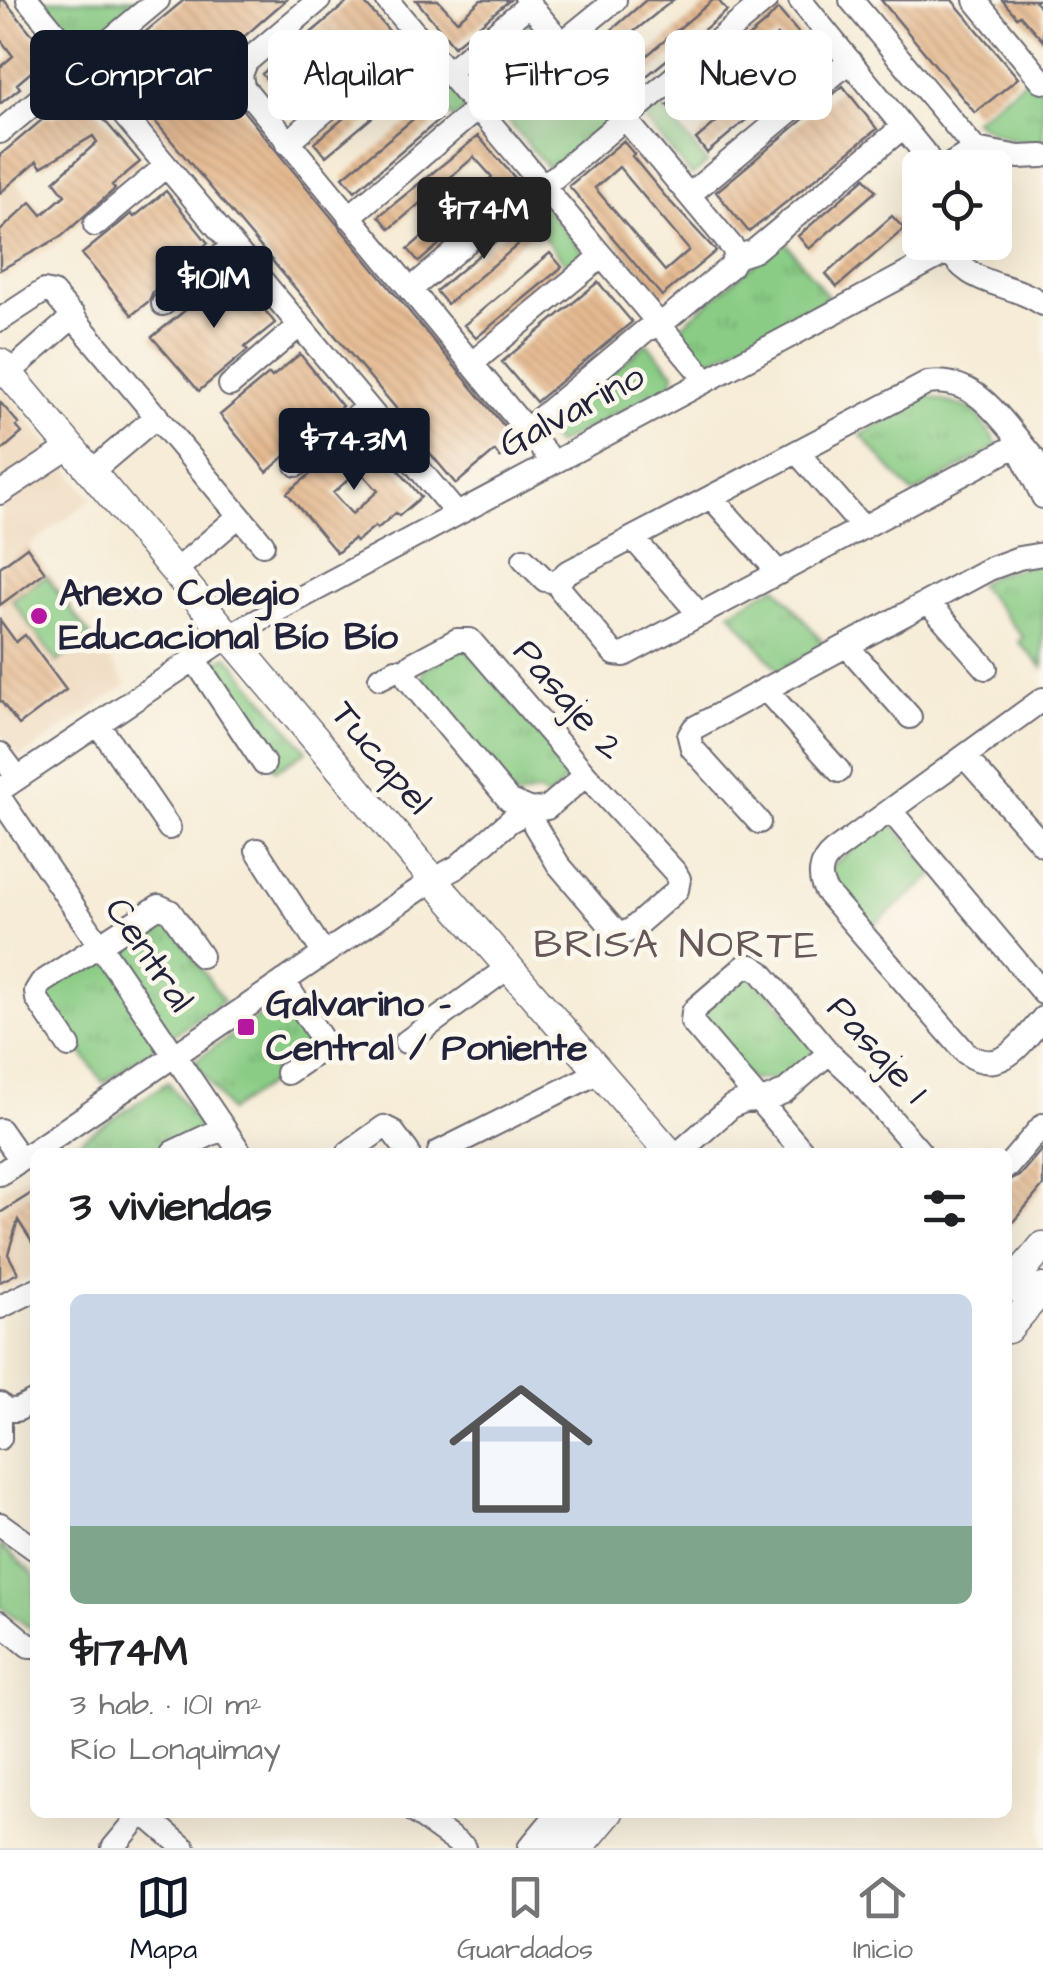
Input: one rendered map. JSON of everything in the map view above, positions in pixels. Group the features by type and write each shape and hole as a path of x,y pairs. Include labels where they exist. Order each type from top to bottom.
{"main road":[{"name":"Tucapel","path":"4,368 433,880 666,1148"},
{"path":"1012,1283 1043,1246"},
{"path":"1012,1324 1043,1288"},
{"path":"553,1848 578,1818"},
{"path":"579,1848 604,1818"}],"street":[{"path":"28,0 53,30"},
{"path":"123,30 158,0"},
{"path":"319,0 246,62 241,75 246,92 552,462"},
{"path":"387,0 413,30"},
{"path":"578,30 615,0"},
{"path":"645,101 766,0"},
{"path":"800,0 922,150"},
{"path":"851,0 975,149 1019,157 1043,156"},
{"path":"975,0 1043,82"},
{"path":"449,71 528,2 551,30"},
{"path":"689,195 850,61"},
{"path":"449,73 469,97"},
{"path":"0,132 30,107"},
{"path":"349,217 469,116"},
{"path":"128,120 456,513"},
{"path":"288,142 314,120"},
{"path":"488,120 706,380"},
{"path":"410,290 526,192 554,177 622,120"},
{"path":"626,120 732,248 736,258"},
{"path":"526,430 646,330 660,326 736,258 754,251 903,127"},
{"path":"95,225 166,166"},
{"path":"163,304 233,246"},
{"path":"470,364 602,256"},
{"name":"Galvarino","path":"6,789 229,636 923,260"},
{"path":"957,260 974,277 1043,304"},
{"path":"0,320 44,291 54,293 263,544"},
{"path":"4,368 74,316"},
{"path":"230,385 299,326"},
{"path":"1021,443 628,654 612,650 560,589 559,582 566,574 920,386 937,382 954,385 982,397 997,411 1043,470"},
{"path":"296,465 367,407"},
{"path":"91,472 157,416"},
{"path":"1021,443 1024,460 1043,497"},
{"path":"0,493 70,446"},
{"path":"796,452 863,528"},
{"path":"712,496 778,573"},
{"path":"175,571 240,516"},
{"path":"633,538 700,614"},
{"path":"760,822 692,748 689,736 697,726 1004,563 1043,554"},
{"path":"524,559 545,580 559,582"},
{"path":"928,602 986,668"},
{"name":"Pasaje 2","path":"380,678 396,670 406,671 457,640 470,640 676,872 680,882 674,893 632,930 616,932 558,864 530,810"},
{"path":"846,646 910,717"},
{"path":"194,659 264,764"},
{"path":"406,671 408,679 509,800 530,810"},
{"path":"765,689 838,771"},
{"path":"1043,700 828,856 820,875 828,894 966,1052 982,1061 1004,1058 1043,1018"},
{"path":"98,724 169,828"},
{"name":"Central","path":"0,754 6,789 99,945 237,1148"},
{"path":"966,756 1043,844"},
{"path":"39,1148 457,866 510,820 530,810 547,808 586,775"},
{"path":"891,811 1043,993"},
{"path":"257,850 324,954"},
{"path":"69,1046 37,999 36,991 156,906 170,911 201,956"},
{"name":"Pasaje 1","path":"799,1148 695,1026 692,1017 696,1008 741,968 752,966 761,972 917,1148"},
{"path":"406,1042 509,967"},
{"path":"284,981 323,1041 318,1051 287,1073"},
{"path":"685,1148 732,1106 784,1092 830,1054"},
{"path":"447,1148 599,1072"},
{"path":"1012,1161 1043,1124"},
{"path":"355,1148 384,1127 392,1130 405,1148"},
{"path":"182,1148 224,1128"},
{"path":"0,1130 21,1160"},
{"path":"0,1174 30,1154"},
{"path":"0,1307 30,1292"},
{"path":"0,1438 17,1408"},
{"path":"0,1524 30,1545"},
{"path":"0,1622 30,1645"},
{"path":"112,1848 138,1818"},
{"path":"148,1818 184,1848"},
{"path":"423,1818 465,1848"},
{"path":"529,1848 554,1818"}],"shaded area":[{"path":"0,161 64,240 0,280"},
{"name":"Anexo Colegio Educacional Bío Bío","path":"0,385 92,499 29,546 127,685 20,758 0,732"},
{"path":"30,1172 30,1277 0,1291 0,1191"}],"green space":[{"path":"36,0 143,0 107,30 62,30"},
{"path":"528,19 537,30 514,30"},
{"path":"1030,76 1043,91 1043,144 1006,138 973,120"},
{"path":"449,83 469,107 454,120 449,114"},
{"path":"660,105 665,120 672,120 707,163 692,176 645,117"},
{"path":"508,120 608,120 555,165 547,167"},
{"path":"538,199 587,256 571,270 523,212"},
{"path":"783,239 829,298 704,364 675,331"},
{"path":"647,343 674,372 672,385 556,445 544,429"},
{"path":"926,396 973,409 999,446 913,494 861,435"},
{"path":"1043,562 1043,668 1019,642 1023,637 978,584 996,574"},
{"path":"46,576 91,637 57,662 12,600"},
{"path":"776,586 825,645 779,671 730,612"},
{"path":"460,648 468,651 572,773 548,799 537,792 515,798 422,681 424,669"},
{"path":"228,656 307,751 276,770 207,667"},
{"path":"890,821 936,874 869,929 829,877 834,864"},
{"path":"155,916 167,918 223,1001 103,1083 46,1000 49,987"},
{"path":"745,975 755,975 815,1044 815,1055 783,1086 770,1079 750,1080 699,1023 701,1012"},
{"path":"287,998 317,1042 272,1072 275,1080 229,1111 194,1061"},
{"path":"168,1082 201,1129 161,1148 69,1148"},
{"path":"1,1545 30,1571 30,1628 0,1606"}],"building":[{"path":"0,0 4,0 30,32 30,73 17,84 20,88 0,104 0,67 13,56 0,39"},
{"path":"184,0 286,0 248,33 248,30 148,30"},
{"path":"350,0 362,0 388,30 314,30"},
{"path":"416,0 438,0 457,21 481,0 510,0 454,46 449,30 441,30"},
{"path":"646,0 673,0 636,30 612,30"},
{"path":"713,0 718,0 727,11 703,30 677,30"},
{"path":"881,0 952,0 1018,78 975,113"},
{"path":"1002,0 1037,0 1043,11 1043,41 1020,15 1017,17"},
{"path":"778,9 796,30 756,30"},
{"path":"665,40 665,61 645,77 645,57"},
{"path":"843,86 877,129 749,232 716,192 802,120 832,120 832,95"},
{"path":"248,116 518,443 500,458 495,451 456,484 154,120 248,120"},
{"path":"42,120 104,120 140,162 62,236 0,270 0,231 31,202 42,215 65,195 54,181 97,142 93,136 41,167 37,161 0,193 0,155"},
{"path":"341,120 369,120 326,156 314,143"},
{"path":"412,120 439,120 355,191 343,177"},
{"path":"719,120 746,120 707,153 696,139"},
{"path":"478,136 515,178 419,262 408,249 492,177 474,157 390,229 379,216"},
{"path":"623,141 665,196 716,251 662,296 569,186","holes":["619,167 689,250 665,271 595,188"]},
{"path":"865,178 876,191 809,249 798,236"},
{"path":"166,191 208,243 176,269 179,272 132,315 82,254"},
{"path":"892,216 902,227 837,287 826,274"},
{"path":"522,219 533,232 447,304 436,291"},
{"path":"550,253 562,267 476,338 464,325"},
{"path":"234,271 275,323 199,391 152,337"},
{"path":"598,282 632,322 536,402 502,362"},
{"path":"300,354 342,406 267,472 220,415"},
{"path":"0,402 22,433 0,452"},
{"path":"365,430 421,497 399,516 396,513 337,553 287,493","holes":["359,470 378,491 352,514 333,493"]},
{"path":"27,547 45,572 0,605 0,567"},
{"path":"0,620 16,642 25,635 66,690 19,725 0,700"},
{"path":"1043,1148 1043,1186 1012,1223 1012,1179"},
{"path":"30,1194 30,1239 18,1220 8,1254 18,1273 0,1282 0,1213"}],"place":[{"name":"Anexo Colegio Educacional Bío Bío","path":"39,616"},
{"name":"Galvarino - Central / Poniente","path":"246,1027"}],"district":[{"name":"BRISA NORTE","path":"677,945"}]}
